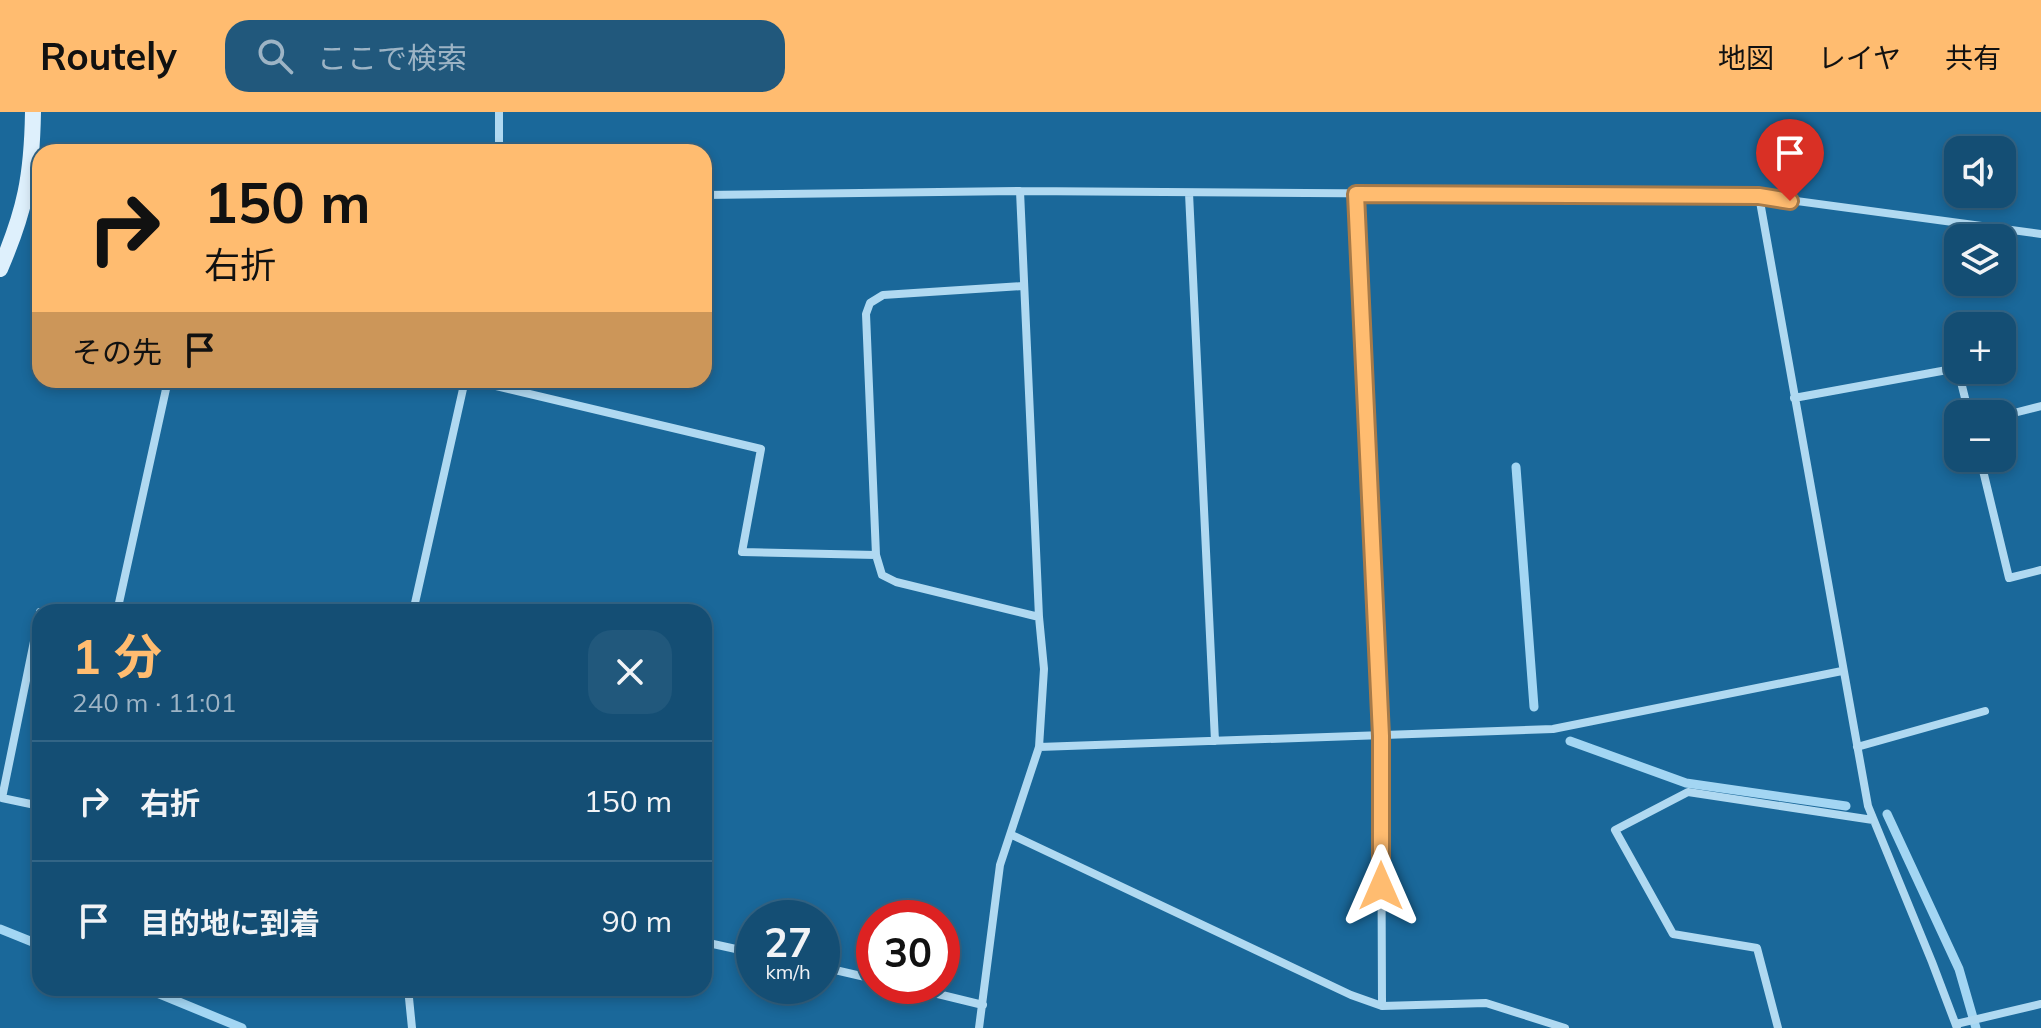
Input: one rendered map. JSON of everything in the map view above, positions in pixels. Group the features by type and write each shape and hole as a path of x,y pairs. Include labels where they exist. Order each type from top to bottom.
{"street":[{"path":"33,112 33,144"},
{"path":"499,112 499,144"},
{"path":"0,269 27,194 32,156"},
{"path":"979,1028 1000,865 1039,747 1044,669 1020,191"},
{"path":"712,195 1020,191 1759,196 2041,234"},
{"path":"1189,193 1215,741"},
{"path":"1356,194 1381,736 1382,1006"},
{"path":"1759,196 1868,806 1956,1026 2041,1004"},
{"path":"1023,286 883,295 870,303 866,314 876,555 882,575 896,582 1039,617"},
{"path":"1794,398 1944,371"},
{"path":"119,604 166,388"},
{"path":"415,604 463,388"},
{"path":"505,388 761,449 742,552 876,555"},
{"path":"2016,412 2041,406"},
{"path":"1983,472 2009,578 2041,570"},
{"path":"32,651 2,798 32,804"},
{"path":"1039,747 1553,729 1842,671"},
{"path":"1857,747 1985,711"},
{"path":"1778,1028 1757,948 1673,934 1615,830 1688,792 1873,820"},
{"path":"1012,835 1351,995 1382,1006 1486,1003 1565,1028"},
{"path":"712,944 736,949"},
{"path":"409,996 412,1028"},
{"path":"960,999 983,1005"}],"waterway":[{"path":"1516,467 1534,707"},
{"path":"1570,741 1686,783 1846,806"},
{"path":"1887,814 1959,969 1976,1028"},
{"path":"0,929 32,942"},
{"path":"164,996 242,1028"}],"route":[{"path":"1381,886 1381,736 1356,194 1759,196 1790,201"}]}
